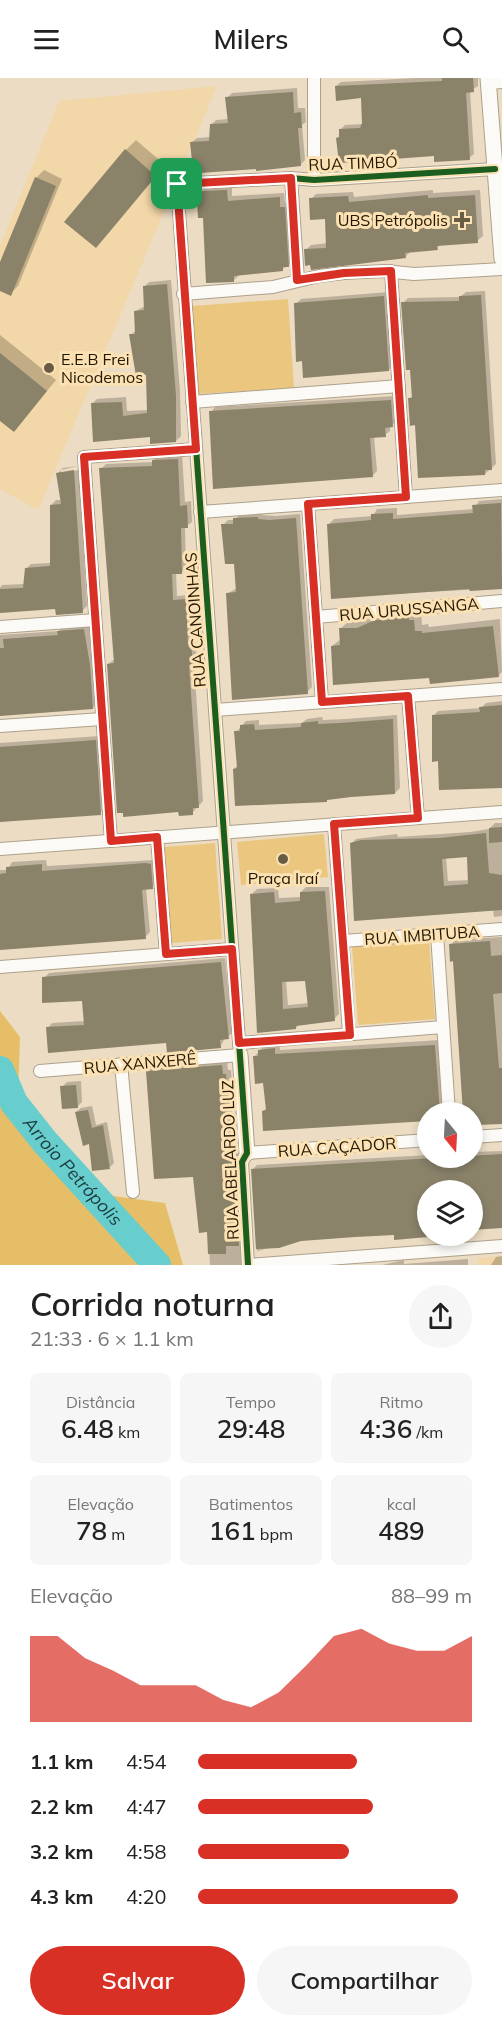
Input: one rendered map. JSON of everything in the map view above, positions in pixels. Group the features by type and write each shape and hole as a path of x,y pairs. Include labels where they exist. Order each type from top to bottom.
{"street":[{"path":"314,180 315,78"},
{"path":"493,81 495,169 502,259"},
{"name":"RUA TIMBÓ","path":"177,184 291,178 314,180 495,169"},
{"path":"291,178 297,280"},
{"name":"RUA CANOINHAS","path":"177,184 183,294 240,1049"},
{"path":"183,294 273,287 297,280 344,273 391,271 414,274 502,269"},
{"path":"391,271 406,497"},
{"path":"192,402 399,386"},
{"path":"111,841 84,457 196,449"},
{"path":"200,512 502,490"},
{"path":"308,504 322,702"},
{"name":"RUA URUSSANGA","path":"316,617 502,601"},
{"path":"0,627 96,620"},
{"path":"215,710 502,689"},
{"path":"408,696 418,818"},
{"path":"0,726 102,719"},
{"path":"0,849 502,812"},
{"path":"334,824 350,1035"},
{"path":"157,837 166,954"},
{"name":"RUA IMBITUBA","path":"343,941 502,929"},
{"path":"437,934 448,1102"},
{"path":"0,967 232,949"},
{"name":"RUA XANXERÊ","path":"40,1071 121,1064 350,1035 443,1027"},
{"name":"RUA ABELARDO LUZ","path":"240,1049 247,1153 242,1162 248,1265"},
{"path":"121,1064 133,1192"},
{"path":"483,1136 502,1135"},
{"name":"RUA CAÇADOR","path":"247,1153 417,1141"},
{"path":"248,1265 502,1246"}],"shaded area":[{"name":"E.E.B Frei Nicodemos","path":"217,86 38,510 0,489 0,246 59,101"},
{"path":"288,299 294,388 197,394 192,306"},
{"name":"Praça Iraí","path":"324,834 328,877 241,885 237,842"},
{"path":"215,843 222,939 171,943 164,847"},
{"path":"429,941 435,1019 358,1025 352,947"},
{"path":"0,1011 20,1037 18,1095 106,1195 165,1203 183,1265 0,1265"},
{"path":"502,1256 502,1265 478,1265 478,1258"}],"building":[{"path":"442,78 473,78 474,92 466,93 470,160 434,162 434,156 339,163 336,138 339,137 339,129 360,128 362,123 361,98 336,101 335,86 442,81"},
{"path":"293,92 294,113 301,112 302,128 298,128 301,166 256,171 256,169 186,174 185,161 192,161 190,142 209,141 210,124 228,123 225,97"},
{"path":"125,149 156,176 96,248 64,222"},
{"path":"35,177 56,186 11,296 0,291 0,262"},
{"path":"227,190 228,201 280,197 280,207 285,207 289,267 283,267 283,271 234,276 234,282 206,283 203,218 198,218 197,202 201,202 200,191"},
{"path":"428,195 428,198 475,195 478,243 437,246 438,250 405,253 406,258 311,270 310,265 305,266 304,249 326,248 325,219 310,220 309,198 348,196 349,202"},
{"path":"167,284 176,396 176,442 150,444 150,437 93,442 91,403 122,402 123,416 147,413 146,375 136,376 129,334 135,334 134,311 144,310 143,286"},
{"path":"481,295 492,470 485,470 485,475 418,478 415,425 410,426 408,398 412,398 410,370 406,370 401,302 459,301 459,296"},
{"path":"384,296 389,371 303,378 302,361 296,362 294,303"},
{"path":"0,353 47,391 14,432 0,421"},
{"path":"391,400 393,427 385,428 386,437 370,438 373,477 213,489 209,411"},
{"path":"178,459 180,506 187,505 188,528 181,528 182,574 172,574 173,600 186,599 188,644 191,644 193,664 189,665 199,808 193,808 193,815 179,816 178,812 123,817 123,813 117,813 107,664 114,663 99,468 152,466 152,460"},
{"path":"74,470 83,613 56,615 55,609 0,613 0,589 23,588 25,568 50,566 50,505 61,504 56,473"},
{"path":"501,503 502,589 470,591 469,589 331,599 327,524 371,520 371,514 393,513 393,519 473,513 472,505"},
{"path":"258,517 258,519 269,520 296,518 308,694 232,700 226,593 236,592 234,564 225,564 221,524 233,524 233,518"},
{"path":"409,617 409,620 414,620 415,631 422,631 422,633 493,626 499,677 430,684 429,678 333,685 331,646 340,645 339,628 357,628 375,620"},
{"path":"84,629 90,665 93,709 0,716 0,648 4,648 3,639 58,635 57,631"},
{"path":"502,705 502,788 439,790 438,761 432,762 432,715 480,712 479,707"},
{"path":"393,719 395,794 351,797 327,800 327,802 235,806 233,769 237,768 234,731 240,731 240,725 254,724 255,730 301,727 301,723 318,721 318,724"},
{"path":"96,740 101,815 0,822 0,747"},
{"path":"502,827 502,842 489,843 489,828"},
{"path":"486,833 489,873 502,875 502,910 354,921 350,843 361,840 440,838","holes":["467,857 468,884 444,886 442,859"]},
{"path":"42,864 42,871 151,864 153,889 142,890 146,939 0,950 0,874 6,873 6,867"},
{"path":"325,891 335,1021 296,1026 296,1029 257,1033 250,894 274,892 275,903 300,901 300,892","holes":["305,981 308,1007 283,1009 282,982"]},
{"path":"490,941 491,956 502,955 502,993 493,994 499,1068 502,1068 502,1124 483,1125 483,1102 462,1102 453,961 450,962 449,944"},
{"path":"221,962 229,1039 220,1040 221,1048 167,1053 166,1043 48,1053 46,1027 84,1025 82,1001 42,1003 42,977"},
{"path":"435,1045 439,1102 417,1102 417,1122 263,1131 262,1111 266,1110 263,1083 255,1084 253,1056 258,1056 258,1050 275,1048 275,1054"},
{"path":"222,1065 223,1074 226,1074 228,1099 224,1099 229,1138 231,1137 239,1246 226,1246 226,1254 208,1254 207,1232 199,1233 193,1177 154,1179 146,1071"},
{"path":"76,1085 78,1108 62,1109 60,1086"},
{"path":"88,1110 92,1128 103,1125 110,1169 92,1171 89,1144 83,1146 75,1112"},
{"path":"502,1154 502,1228 483,1229 483,1180 417,1180 417,1238 394,1240 394,1235 355,1237 301,1241 279,1248 256,1249 251,1169 417,1159 417,1168 483,1168 483,1155"}],"waterway":[{"name":"Arroio Petrópolis","path":"0,1070 14,1103 45,1142 157,1265"}],"cycle path":[{"path":"248,1265 242,1162 247,1153 177,184 291,178 314,180 495,169"}],"place":[{"name":"UBS Petrópolis","path":"462,220"},
{"name":"E.E.B Frei Nicodemos","path":"49,368"},
{"name":"Praça Iraí","path":"283,859"}],"route":[{"path":"291,178 297,280 344,273 391,271 406,497 308,504 322,702 408,696 418,818 334,824 350,1035 239,1043 232,949 166,954 157,837 111,841 84,457 196,449 183,294 177,184 291,178"}]}
